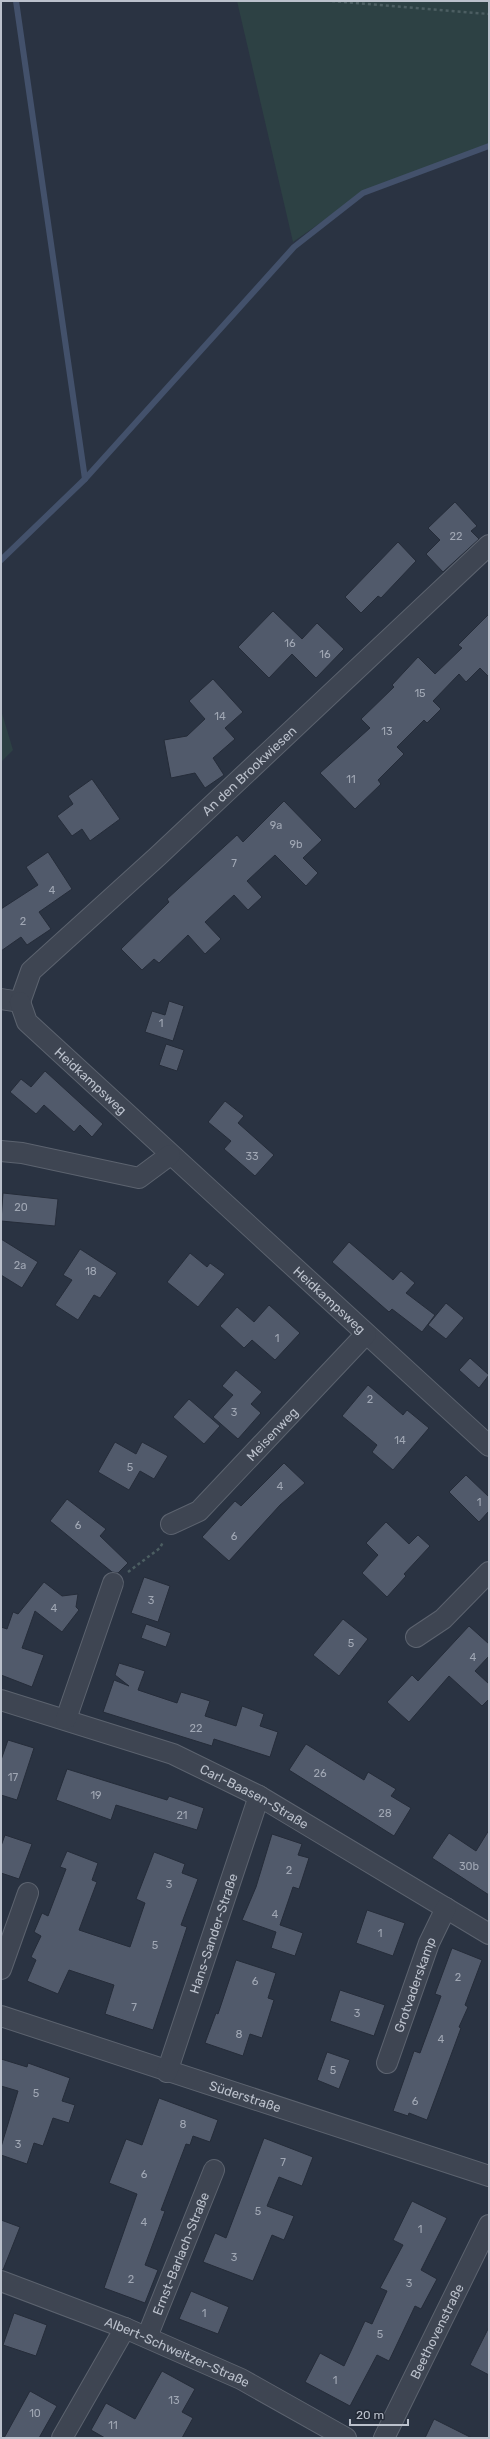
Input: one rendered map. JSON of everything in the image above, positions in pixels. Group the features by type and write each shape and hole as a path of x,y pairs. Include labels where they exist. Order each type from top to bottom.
{"street":[{"name":"An den Brookwiesen","path":"20,1002 31,971 164,851 489,545"},
{"path":"1,998 20,1002"},
{"name":"Heidkampsweg","path":"20,1002 27,1022 489,1446"},
{"path":"1,1151 22,1153 139,1178 170,1154"},
{"name":"Meisenweg","path":"171,1524 199,1511 366,1334"},
{"path":"416,1637 443,1620 489,1572"},
{"path":"66,1719 113,1583"},
{"name":"Carl-Baasen-Straße","path":"1,1700 66,1719 173,1754 259,1796 489,1934"},
{"name":"Hans-Sander-Straße","path":"167,2072 259,1796"},
{"path":"1,1969 28,1893"},
{"name":"Grotvaderskamp","path":"387,2063 429,1943 446,1908"},
{"name":"Süderstraße","path":"1,2016 167,2072 489,2176"},
{"name":"Ernst-Barlach-Straße","path":"147,2337 214,2170"},
{"name":"Beethovenstraße","path":"384,2438 489,2225"},
{"name":"Albert-Schweitzer-Straße","path":"1,2281 147,2337 240,2379 346,2438"},
{"path":"62,2438 125,2328"}],"path":[{"path":"332,1 489,14"},
{"path":"113,1583 160,1548 171,1524"}],"green space":[{"path":"237,1 489,1 489,145 363,193 293,242"},
{"path":"1,710 13,750 1,762"}],"building":[{"path":"455,502 477,526 471,531 479,539 443,572 426,554 440,540 428,528"},
{"path":"398,542 416,561 381,598 378,596 361,613 345,597"},
{"path":"273,611 302,639 317,623 344,649 316,678 292,654 269,678 238,647"},
{"path":"489,614 489,677 480,668 466,682 459,674 433,701 441,709 427,723 424,720 397,747 404,754 378,780 381,784 355,809 320,773 370,728 361,719 394,687 392,685 418,657 435,674 462,648 458,645"},
{"path":"213,679 243,712 225,728 235,739 213,758 224,775 205,788 195,773 171,778 164,740 187,736 205,719 189,701"},
{"path":"92,779 120,819 90,841 82,829 72,836 57,816 73,804 68,796"},
{"path":"284,801 322,840 303,858 318,873 306,886 275,855 247,881 262,897 248,910 234,895 205,922 221,939 205,954 188,935 159,963 154,959 142,970 121,949 169,902 167,899 237,835 243,842"},
{"path":"48,852 72,889 39,912 51,929 27,945 21,937 1,951 1,909 38,885 26,867"},
{"path":"169,1001 184,1006 173,1041 145,1032 152,1011 165,1015"},
{"path":"166,1044 184,1050 177,1071 159,1065"},
{"path":"45,1071 103,1124 92,1137 80,1125 74,1132 44,1105 36,1114 10,1092 21,1079 31,1087"},
{"path":"225,1101 244,1116 238,1123 274,1155 255,1176 224,1149 231,1141 208,1122"},
{"path":"3,1193 58,1199 55,1226 1,1221"},
{"path":"1,1239 38,1262 22,1288 1,1275"},
{"path":"349,1242 393,1280 401,1271 415,1283 406,1293 435,1315 422,1332 392,1309 389,1312 332,1262"},
{"path":"80,1249 117,1273 100,1298 94,1295 78,1320 55,1305 72,1280 63,1275"},
{"path":"190,1253 207,1267 210,1263 225,1274 198,1307 167,1282"},
{"path":"446,1303 464,1318 446,1339 428,1325"},
{"path":"269,1305 300,1333 275,1360 252,1340 244,1348 220,1326 237,1307 254,1322"},
{"path":"470,1358 489,1375 479,1388 459,1370"},
{"path":"236,1370 262,1392 251,1404 261,1413 238,1439 213,1417 233,1395 222,1386"},
{"path":"368,1385 403,1415 407,1410 429,1428 393,1470 372,1452 377,1445 342,1416"},
{"path":"189,1399 220,1426 204,1444 173,1417"},
{"path":"115,1442 136,1454 142,1442 168,1456 154,1479 140,1471 129,1490 98,1472"},
{"path":"284,1463 305,1483 280,1505 229,1561 202,1537 235,1501 241,1506"},
{"path":"466,1475 489,1497 489,1511 479,1522 449,1492"},
{"path":"67,1499 106,1529 100,1536 128,1563 118,1573 112,1572 50,1521"},
{"path":"386,1522 409,1544 418,1535 430,1546 404,1574 406,1576 387,1597 362,1573 378,1555 366,1543"},
{"path":"144,1577 170,1586 158,1622 131,1613"},
{"path":"44,1582 62,1596 78,1594 76,1607 79,1610 62,1632 35,1611 22,1648 44,1655 32,1687 1,1675 1,1627 7,1629 13,1612 18,1614"},
{"path":"343,1619 368,1639 339,1676 313,1655"},
{"path":"146,1624 171,1633 166,1647 141,1638"},
{"path":"469,1626 489,1644 489,1656 475,1671 489,1684 489,1699 482,1706 449,1676 409,1722 387,1702 412,1675 418,1681"},
{"path":"119,1663 145,1671 138,1690 177,1703 181,1692 210,1701 205,1716 236,1726 242,1706 264,1714 260,1726 278,1732 270,1757 214,1739 212,1746 103,1712 114,1680 129,1686 115,1675"},
{"path":"8,1740 34,1748 17,1800 1,1795 1,1760"},
{"path":"306,1744 364,1780 368,1772 396,1789 391,1796 411,1808 394,1836 289,1770"},
{"path":"67,1769 167,1800 169,1796 204,1808 197,1830 116,1805 111,1820 56,1800"},
{"path":"489,1830 489,1895 432,1858 449,1833 476,1851"},
{"path":"272,1834 302,1844 298,1855 309,1858 299,1889 293,1887 280,1925 303,1933 295,1956 271,1948 276,1932 242,1920 256,1887"},
{"path":"5,1835 32,1844 19,1879 1,1873 1,1846"},
{"path":"67,1851 98,1863 92,1880 97,1882 79,1930 130,1947 145,1903 136,1899 154,1852 185,1864 182,1873 198,1879 181,1925 187,1927 153,2030 105,2014 114,1985 69,1970 58,1994 27,1981 36,1960 31,1957 41,1936 34,1932 42,1913 48,1916 66,1869 60,1867"},
{"path":"367,1910 405,1923 393,1956 356,1943"},
{"path":"452,1948 482,1960 465,2005 468,2007 459,2027 461,2028 427,2120 409,2113 408,2116 393,2111 414,2051 420,2053 441,1996 435,1994"},
{"path":"236,1960 276,1973 268,1998 274,2000 262,2038 250,2034 243,2056 205,2043 216,2013 218,2014"},
{"path":"340,1990 385,2005 374,2036 330,2021"},
{"path":"327,2052 350,2060 339,2089 317,2080"},
{"path":"1,2059 27,2067 28,2063 70,2078 62,2101 75,2105 69,2123 53,2118 43,2146 34,2143 27,2164 1,2155 1,2147 18,2091 1,2086"},
{"path":"159,2098 218,2120 210,2142 193,2136 190,2145 186,2144 161,2210 165,2211 145,2265 158,2270 145,2303 104,2288 137,2194 109,2183 126,2139 142,2145"},
{"path":"264,2138 313,2157 302,2186 279,2177 267,2206 294,2216 284,2240 272,2235 253,2281 203,2262 215,2233 226,2238"},
{"path":"412,2201 447,2218 421,2270 437,2279 421,2309 415,2306 389,2361 377,2355 350,2406 305,2382 320,2353 344,2366 365,2321 372,2324 387,2291 380,2288 403,2245 393,2240"},
{"path":"1,2220 20,2227 3,2270 1,2270"},
{"path":"191,2291 229,2307 218,2334 179,2319"},
{"path":"14,2313 47,2325 36,2356 3,2345"},
{"path":"489,2327 489,2375 470,2365"},
{"path":"162,2371 195,2389 182,2412 193,2418 182,2438 105,2438 91,2430 106,2403 135,2419"},
{"path":"30,2391 57,2406 39,2438 4,2438"},
{"path":"434,2419 472,2438 425,2438"}],"waterway":[{"path":"16,1 85,479 294,247 363,193 489,146"},
{"path":"1,560 85,479"}]}
